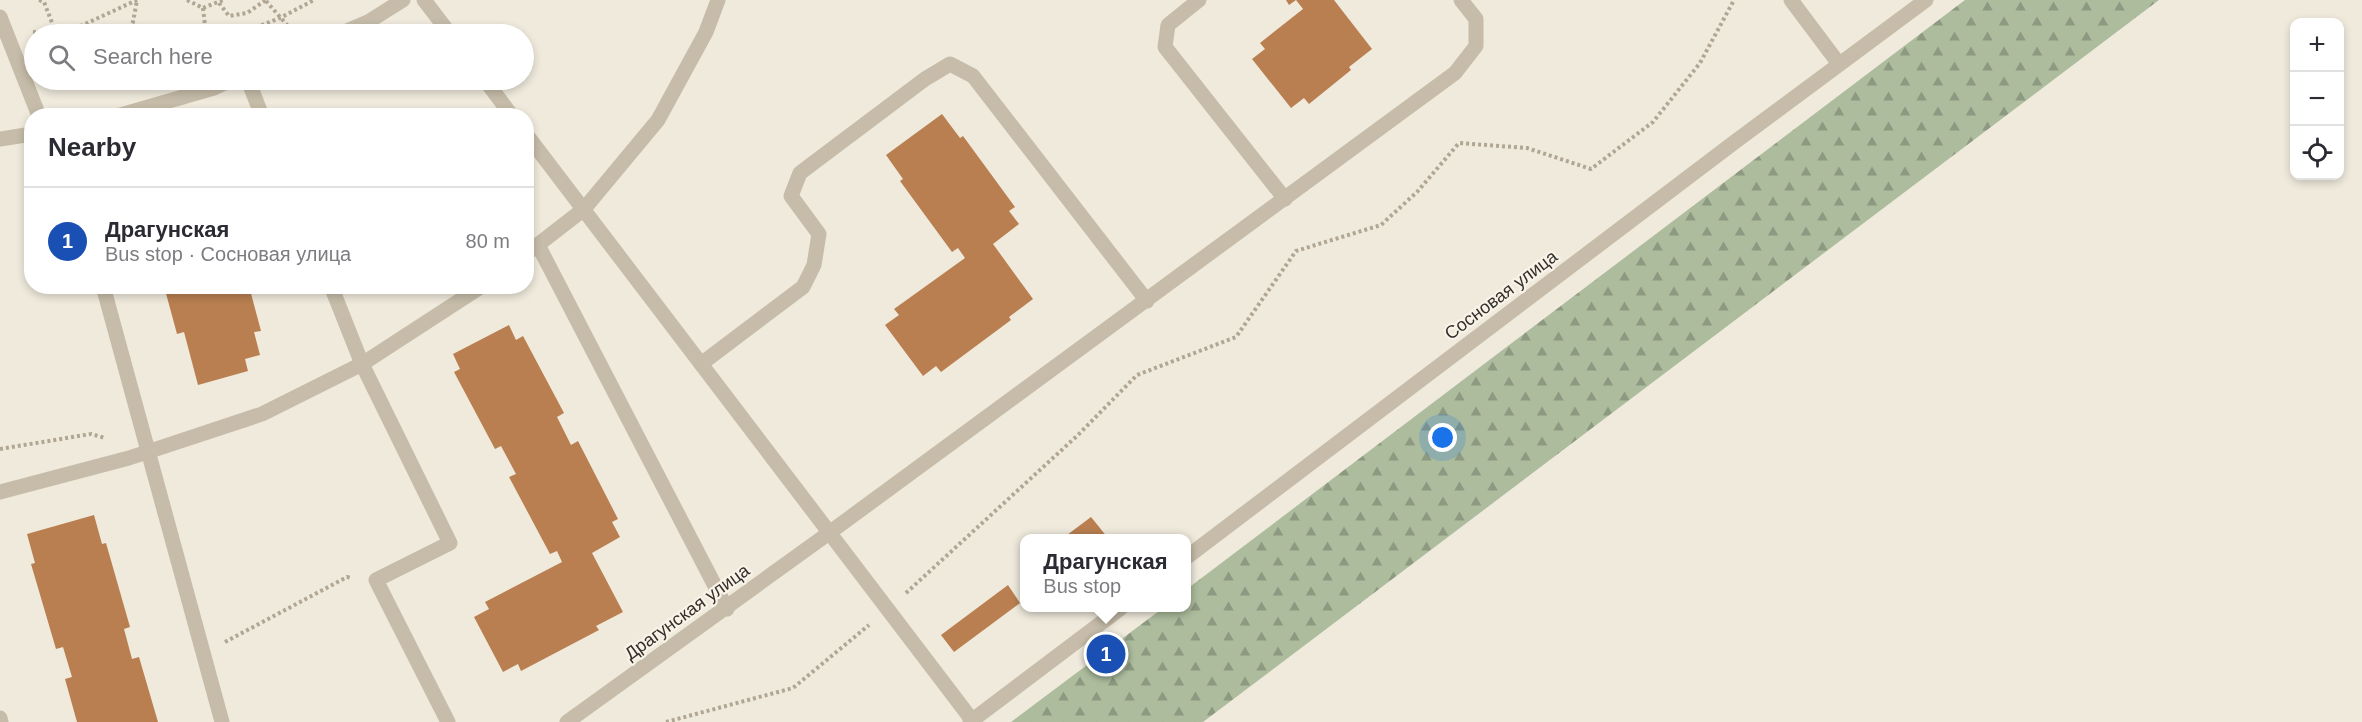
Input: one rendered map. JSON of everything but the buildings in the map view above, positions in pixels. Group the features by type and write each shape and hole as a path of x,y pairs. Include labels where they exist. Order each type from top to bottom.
{"street":[{"path":"363,24 403,0"},
{"path":"424,0 442,24"},
{"path":"534,248 584,209 658,120 706,32 718,0"},
{"path":"1199,0 1168,25 1165,47 1285,199"},
{"name":"Драгунская улица","path":"567,722 727,609 1455,73 1476,46 1476,19 1461,0"},
{"path":"1791,0 1839,64"},
{"name":"Сосновая улица","path":"1191,554 1926,0"},
{"path":"3,24 24,78"},
{"path":"701,364 803,288 814,265 819,234 791,196 800,173 925,79 950,64 973,76 1147,301"},
{"path":"29,90 36,108"},
{"path":"148,108 208,90"},
{"path":"252,90 259,108"},
{"path":"492,90 506,108"},
{"path":"0,139 24,135"},
{"path":"534,144 971,721 1116,612"},
{"path":"534,254 727,609"},
{"path":"105,294 222,722"},
{"path":"334,294 362,364 450,543 376,580 448,722"},
{"path":"0,492 148,452 262,414 362,364 470,294"}],"path":[{"path":"39,0 44,2 53,24"},
{"path":"85,24 137,0"},
{"path":"132,24 137,0"},
{"path":"187,0 203,8 221,2 229,16 247,13 266,0 286,24"},
{"path":"265,24 314,0"},
{"path":"666,722 793,688 888,610 1078,435 1137,375 1236,337 1296,251 1381,225 1417,192 1459,143 1527,148 1591,169 1653,122 1700,63 1734,0"},
{"path":"203,8 205,24"},
{"path":"3,24 24,28"},
{"path":"0,449 91,434 148,452"},
{"path":"203,654 347,577 376,580"}],"green space":[{"path":"1965,0 2159,0 1203,722 1011,722 1158,612 1191,612 1191,586"}],"place":[{"name":"Драгунская","path":"1106,654"}]}
